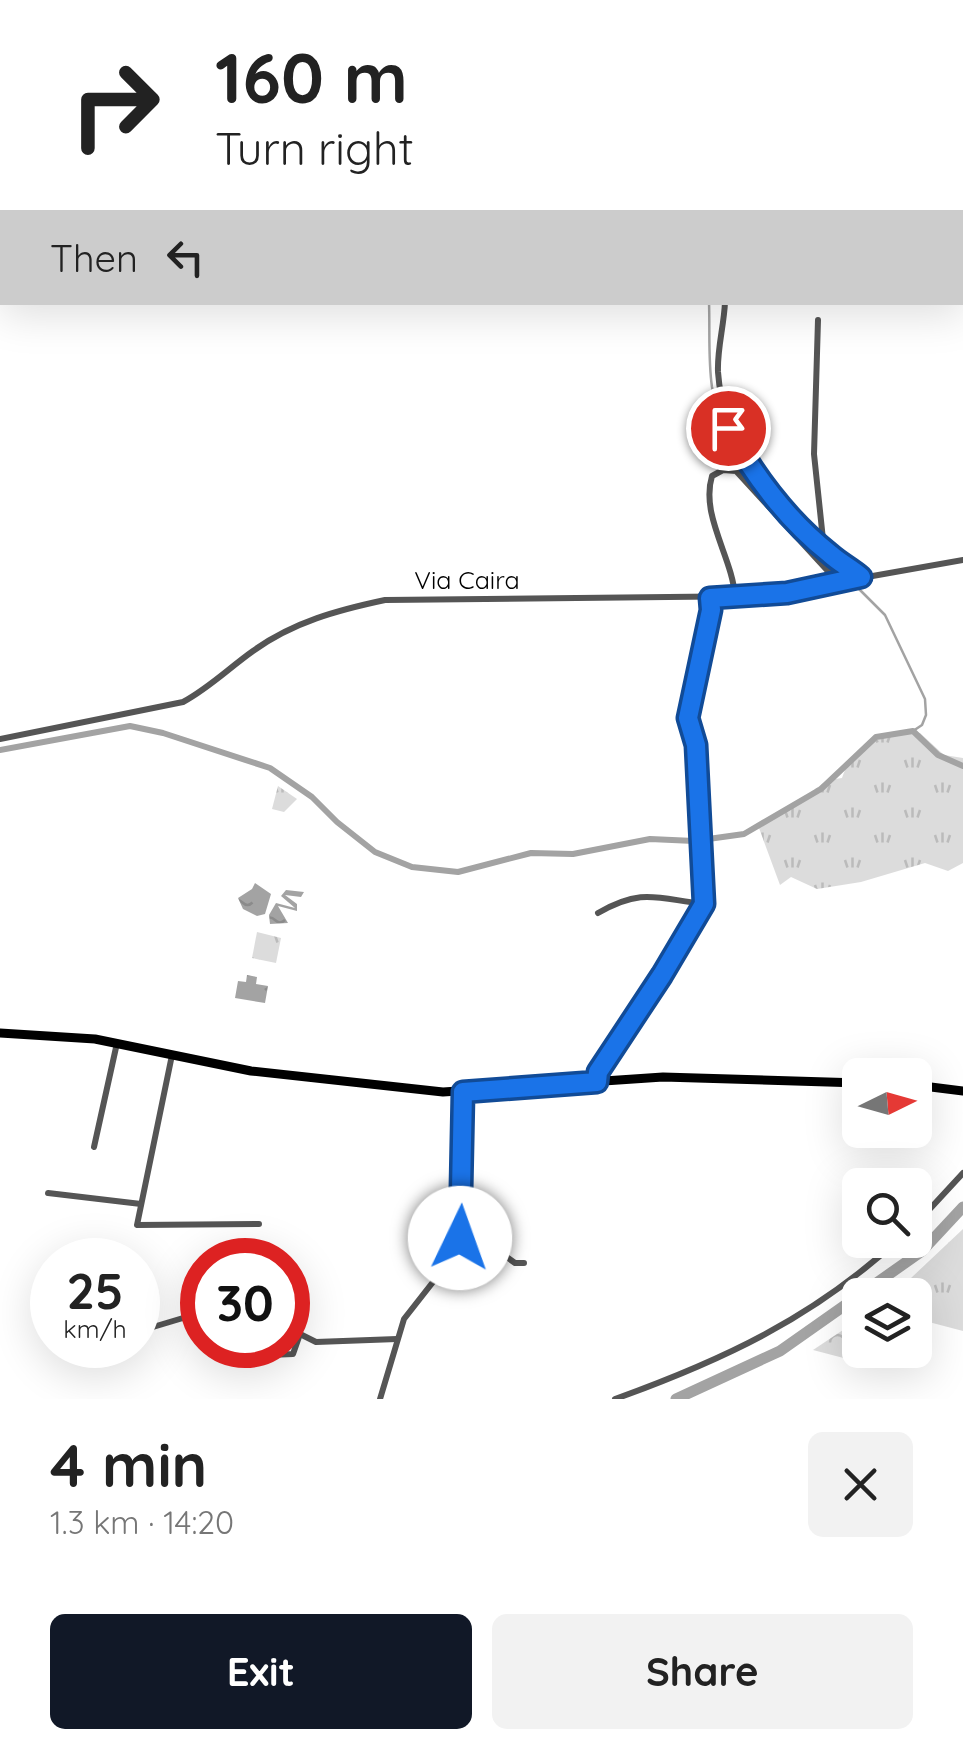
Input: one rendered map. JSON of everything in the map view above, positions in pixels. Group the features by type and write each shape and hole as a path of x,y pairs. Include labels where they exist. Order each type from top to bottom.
{"main road":[{"path":"0,1033 117,1043 270,1074 403,1090 463,1092 692,1076 842,1082"},
{"path":"932,1087 963,1092"}],"street":[{"path":"725,305 718,371 728,428 765,488 824,550 861,577"},
{"path":"818,320 814,454 824,550"},
{"path":"735,597 711,500 712,476 724,470 736,471 838,582"},
{"name":"Via Caira","path":"0,739 183,702 202,692 256,648 296,626 334,610 385,600 735,597 787,593 963,560"},
{"path":"597,1082 598,1072 704,904 696,745 688,718 711,610 710,598"},
{"path":"598,913 610,906 658,894 704,904"},
{"path":"94,1147 117,1043"},
{"path":"172,1055 137,1225 259,1224"},
{"path":"380,1399 404,1319 433,1282 461,1234 463,1092"},
{"path":"932,1207 963,1173"},
{"path":"48,1193 141,1204"},
{"path":"461,1234 490,1245 515,1263 524,1263"},
{"path":"615,1399 681,1375 777,1328 843,1289 878,1258"},
{"path":"310,1338 321,1342 397,1339"}],"green space":[{"path":"920,733 944,755 963,758 963,863 948,871 925,863 861,882 817,889 791,877 780,885 759,828 828,780 842,778 854,755 872,742"},
{"path":"278,786 297,799 284,812 272,809"},
{"path":"257,932 281,938 276,963 252,958"},
{"path":"963,1229 963,1331 932,1323 932,1278 911,1278"},
{"path":"842,1331 842,1358 813,1350"}],"water":[{"path":"255,883 271,894 265,914 257,916 243,909 238,898"},
{"path":"286,890 304,892 301,897 285,895 297,904 297,911 278,906 288,923 270,924 269,915 276,903 295,908 281,896"},
{"path":"247,975 257,977 256,984 268,986 265,1003 235,998 238,981 246,982"}],"waterway":[{"path":"709,305 712,387 731,443 762,494 803,539 847,577"},
{"path":"853,583 885,615 925,699 926,715 922,725 913,731"},
{"path":"0,750 130,726 163,733 270,768 312,797 375,852 412,867 458,872 531,853 573,854 650,839 694,841 744,834 821,789 876,737 913,731 938,755 963,766"},
{"path":"676,1399 780,1351 922,1251 963,1207"}],"route":[{"path":"460,1238 463,1092 597,1082 598,1072 704,904 696,745 688,718 711,610 710,598 787,593 861,577 830,555 765,488 728,428"}]}
